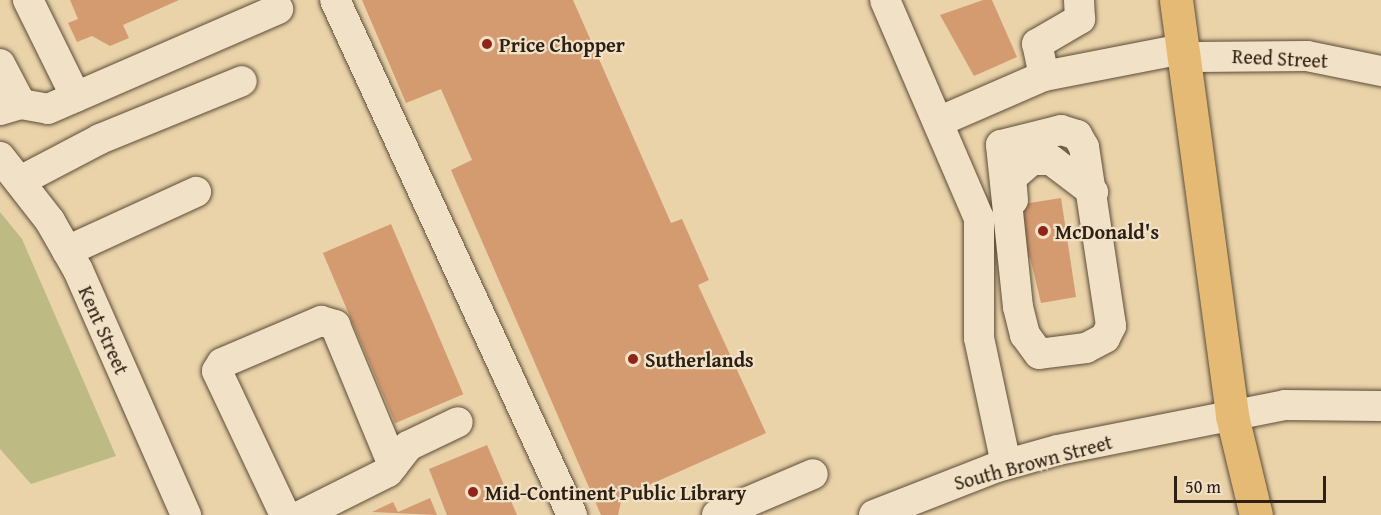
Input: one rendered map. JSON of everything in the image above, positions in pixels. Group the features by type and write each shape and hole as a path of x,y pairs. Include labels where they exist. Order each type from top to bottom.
{"highway":[{"path":"1176,0 1178,50 1232,416 1256,515"}],"street":[{"path":"28,0 76,96"},
{"path":"335,0 572,515"},
{"path":"1044,76 1038,44 1080,19 1079,0"},
{"path":"889,1 979,218 983,247 977,313 1006,465"},
{"path":"0,64 10,107 48,109 278,9"},
{"path":"938,122 1044,76 1178,50"},
{"name":"Reed Street","path":"1178,50 1196,57 1307,56 1381,71"},
{"path":"20,181 100,139 242,81"},
{"path":"989,100 1001,145 1011,260 1025,335 1039,354 1086,348 1105,338 1111,308 1093,192 1077,135 1061,130 1001,145"},
{"name":"Kent Street","path":"0,157 20,181 67,251 186,515"},
{"path":"1011,260 1018,252 1011,178 1020,166 1051,160 1093,192"},
{"path":"67,251 196,192"},
{"path":"977,313 1018,307"},
{"path":"285,515 218,371 222,363 321,321 335,325 393,465"},
{"name":"South Brown Street","path":"874,515 1006,465 1232,416 1314,402 1381,406"},
{"path":"302,515 393,465 408,446 458,422"},
{"path":"717,515 813,474"}],"shaded area":[{"path":"0,212 22,239 116,456 31,484 0,449"}],"building":[{"path":"70,0 179,0 123,25 129,38 110,46 92,36 77,42 68,23 78,19"},
{"name":"Sutherlands","path":"362,0 573,0 671,223 682,219 709,280 698,285 766,433 622,497 618,515 601,515 451,170 472,160 441,89 406,103"},
{"path":"983,0 992,0 1017,57 974,76 940,15"},
{"name":"McDonald's","path":"1061,198 1076,297 1041,303 1030,257 1025,258 1017,205"},
{"path":"391,224 463,394 395,423 323,253"},
{"name":"Mid-Continent Public Library","path":"487,445 517,515 447,515 429,469"},
{"name":"Mid-Continent Public Library","path":"430,498 437,515 372,512 393,502 398,512"}],"place":[{"name":"Price Chopper","path":"487,44"},
{"name":"McDonald's","path":"1043,231"},
{"name":"Sutherlands","path":"633,359"},
{"name":"Mid-Continent Public Library","path":"473,492"}]}
